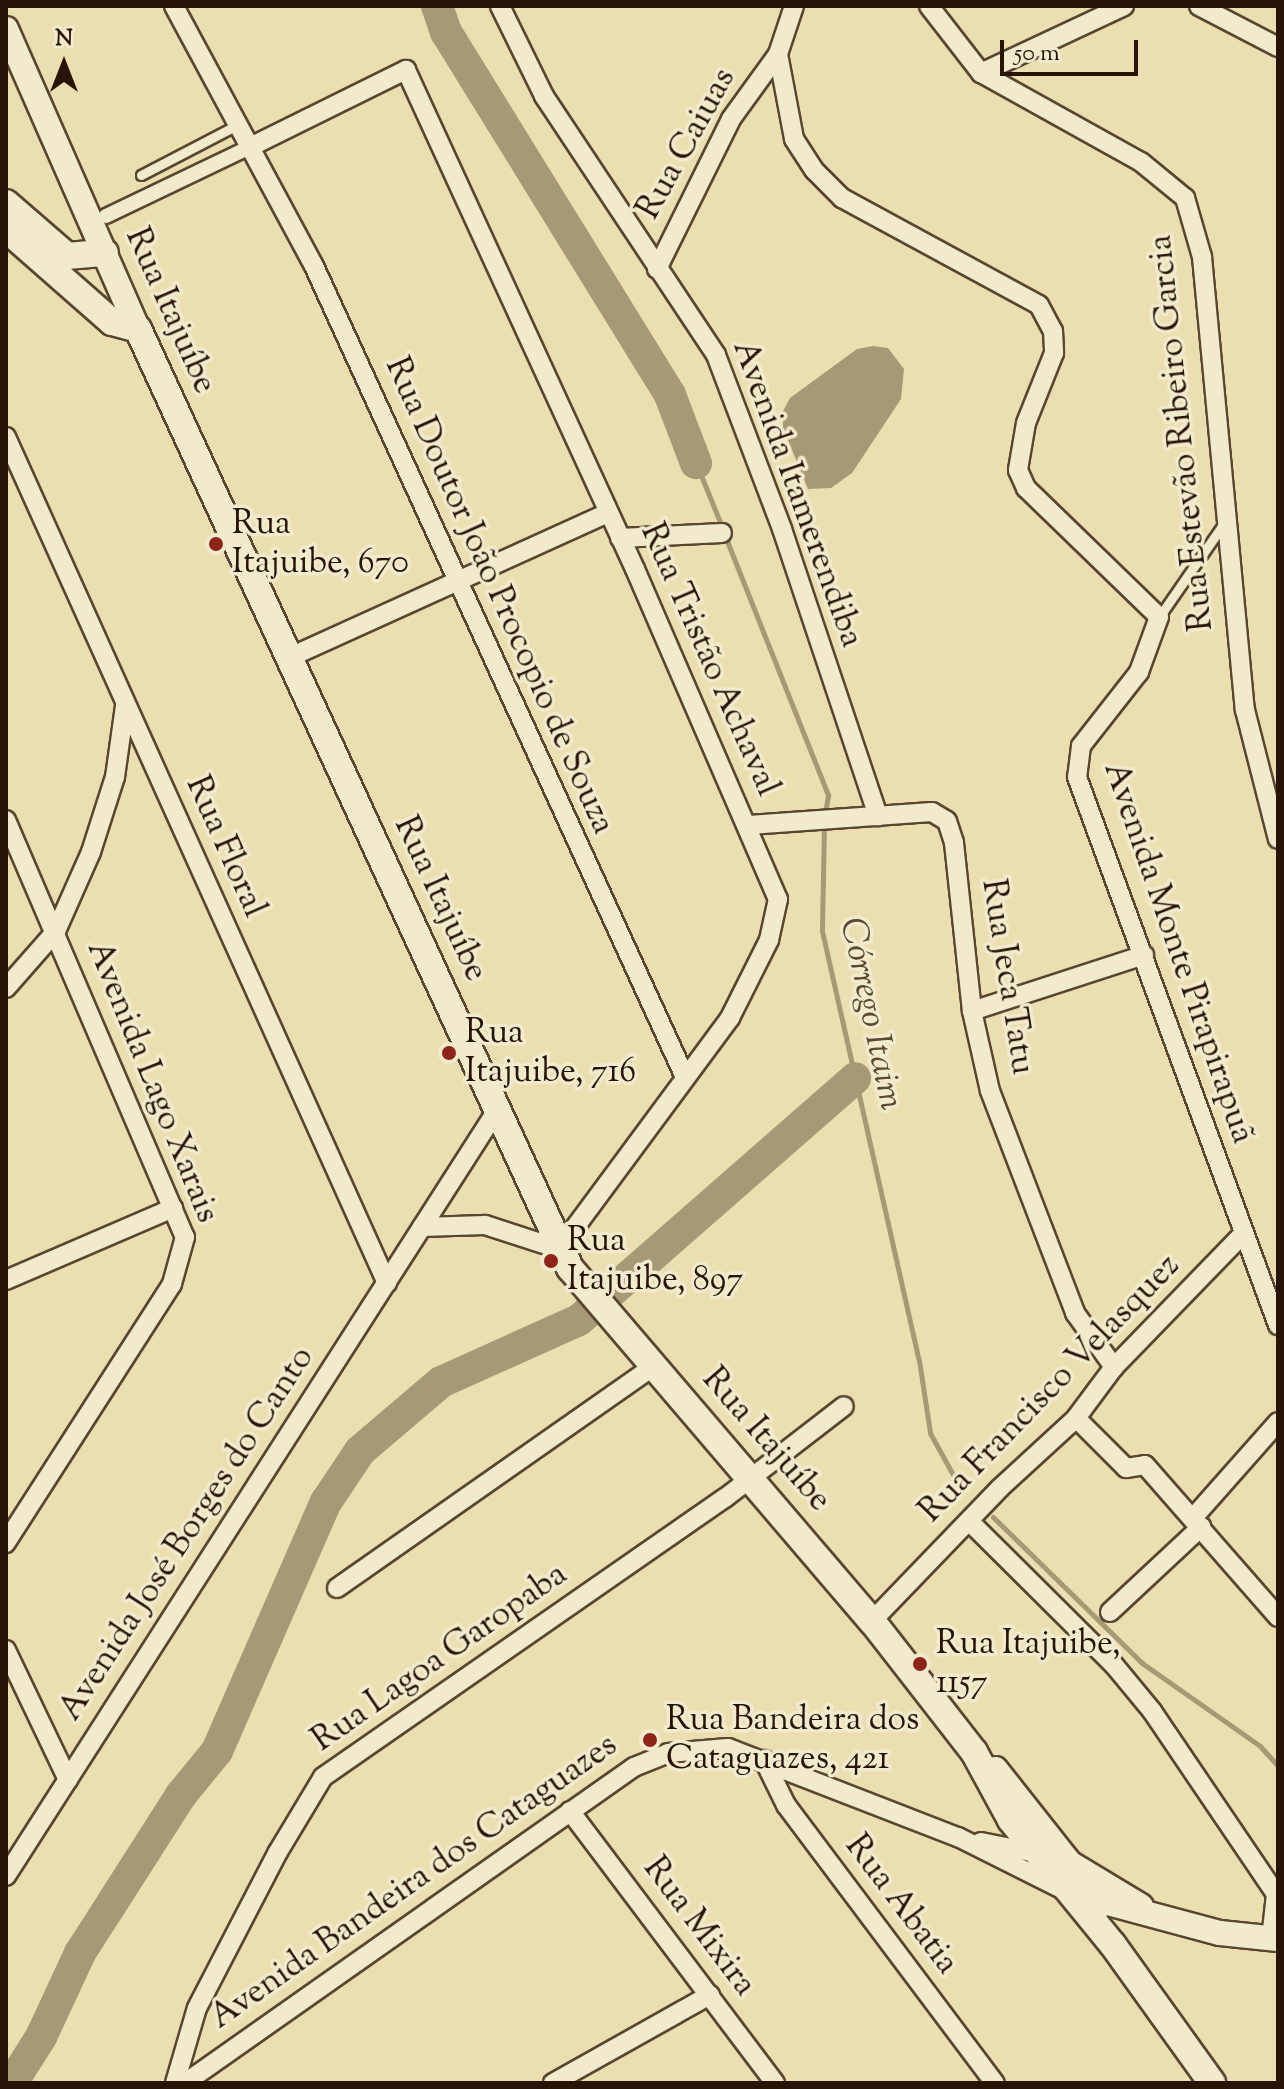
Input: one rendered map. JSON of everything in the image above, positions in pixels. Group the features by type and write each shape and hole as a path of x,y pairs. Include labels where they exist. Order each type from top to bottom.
{"main road":[{"path":"6,203 67,256 105,253"},
{"path":"6,229 112,322 138,329"},
{"name":"Rua Itajuíbe","path":"138,329 559,1249 580,1282 753,1476 872,1621 974,1752 1036,1853 1062,1889 1113,1945 1212,2083"},
{"name":"Rua Itajuíbe","path":"974,1752 1011,1787 1066,1860 1093,1901 1113,1945"}],"street":[{"name":"Rua Doutor João Procopio de Souza","path":"174,6 314,266 684,1075"},
{"name":"Avenida Itamerendiba","path":"500,6 544,96 716,355 782,529 878,816"},
{"path":"794,6 778,54 794,139 814,170 842,198 1039,305 1050,320 1054,353 1026,423 1018,470 1026,488 1159,617"},
{"name":"Rua Estevão Ribeiro Garcia","path":"929,6 981,73 1141,162 1185,198 1202,257 1224,523 1245,710 1278,839"},
{"path":"981,73 1124,6"},
{"path":"1199,6 1278,47"},
{"name":"Rua Itajuíbe","path":"6,29 138,329"},
{"name":"Rua Caiuas","path":"657,269 731,119 778,54"},
{"name":"Rua Tristão Achaval","path":"252,146 406,70 749,825 778,899 776,921 730,1018 684,1075 559,1249"},
{"path":"106,216 252,146"},
{"name":"Rua Floral","path":"6,437 387,1283"},
{"path":"288,658 459,584 607,513"},
{"path":"620,538 722,533"},
{"name":"Avenida Monte Pirapirapuã","path":"1159,617 1139,672 1081,746 1076,762 1082,792 1144,955 1242,1235 1278,1325"},
{"path":"6,988 56,931 91,852 115,777 125,704"},
{"name":"Rua Jeca Tatu","path":"749,825 937,812 951,828 972,1011 990,1091 1062,1283 1091,1340 1114,1367"},
{"name":"Avenida Lago Xarais","path":"6,820 185,1237 172,1284 6,1543"},
{"path":"972,1011 1144,955"},
{"name":"Avenida José Borges do Canto","path":"6,1876 495,1113"},
{"path":"6,1280 173,1208"},
{"path":"422,1227 485,1225 559,1249"},
{"name":"Rua Francisco Velasquez","path":"872,1621 1000,1488 1076,1418 1114,1367 1242,1235"},
{"path":"337,1588 653,1367"},
{"name":"Rua Lagoa Garopaba","path":"175,2083 197,2008 278,1852 323,1777 753,1476 844,1406"},
{"path":"1076,1418 1126,1468 1145,1465 1278,1617"},
{"path":"1110,1612 1197,1522 1278,1422"},
{"path":"971,1519 1114,1665 1152,1711 1276,1894 1274,1939"},
{"path":"6,1650 68,1780"},
{"name":"Avenida Bandeira dos Cataguazes","path":"185,2083 634,1767 668,1753 728,1748 958,1837 1062,1889 1093,1901 1160,1918 1274,1939"},
{"name":"Rua Abatia","path":"764,1760 786,1805 995,2083"},
{"name":"Rua Mixira","path":"570,1811 775,2083"},
{"name":"Avenida Bandeira dos Cataguazes","path":"958,1837 1066,1860 1160,1918"},
{"path":"560,2082 710,1995"}],"lane":[{"path":"141,175 239,124"},
{"path":"1159,617 1224,523"}],"shaded area":[{"path":"873,346 888,348 904,369 901,399 852,473 831,488 808,489 783,428 783,411 790,398 857,349"}],"waterway":[{"path":"437,6 446,32 670,395 696,463"},
{"name":"Córrego Itaim","path":"696,463 722,527"},
{"name":"Córrego Itaim","path":"725,536 828,795 825,815"},
{"name":"Córrego Itaim","path":"824,824 822,931 919,1360 930,1433 962,1491"},
{"path":"12,2083 41,2037 80,1953 181,1795 217,1751 326,1502 360,1451 441,1382 579,1320 855,1078"},
{"path":"993,1517 1142,1663 1260,1746 1278,1766"}],"place":[{"name":"Rua Itajuibe, 670","path":"216,544"},
{"name":"Rua Itajuibe, 716","path":"449,1053"},
{"name":"Rua Itajuibe, 897","path":"551,1261"},
{"name":"Rua Itajuibe, 1157","path":"920,1664"},
{"name":"Rua Bandeira dos Cataguazes, 421","path":"650,1740"}]}
